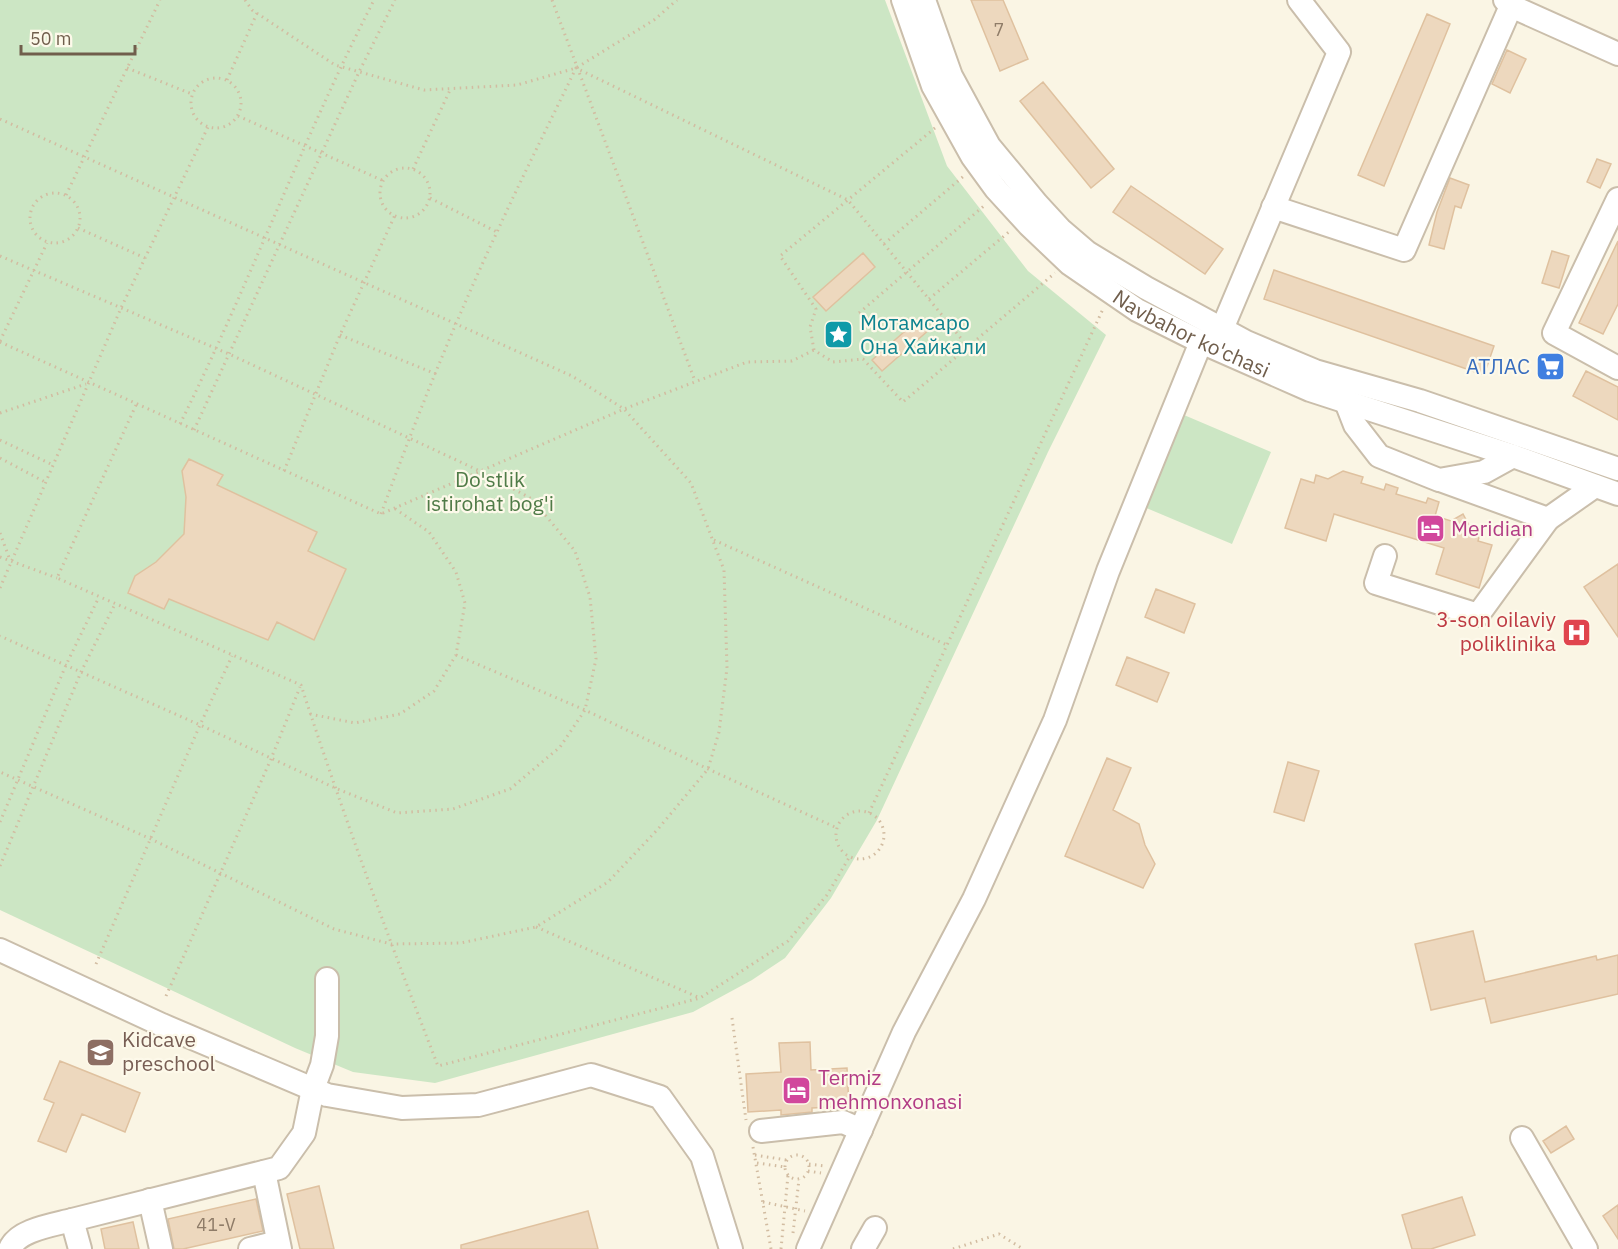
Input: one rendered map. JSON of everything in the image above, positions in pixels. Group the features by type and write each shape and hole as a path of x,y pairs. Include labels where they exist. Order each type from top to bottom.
{"street":[{"name":"Navbahor ko'chasi","path":"903,0 933,86 972,156 996,189 1070,264 1137,310 1201,342 1243,350 1420,401 1618,470"},
{"name":"Navbahor ko'chasi","path":"924,0 951,76 989,146 1060,229 1088,253 1146,288 1222,329 1243,350 1310,390 1513,456 1618,494"},
{"path":"1222,329 1339,52 1299,0"},
{"path":"1274,207 1404,250 1508,3 1618,54"},
{"path":"1618,198 1554,333 1618,368"},
{"path":"800,1244 861,1130 904,1032 974,899 1055,720 1108,571 1201,342"},
{"path":"1346,402 1354,425 1379,456 1548,519"},
{"path":"1439,480 1484,472 1513,456"},
{"path":"1385,556 1376,583 1478,615 1548,519 1595,486"},
{"path":"0,950 162,1025 327,1095 402,1108 478,1105 591,1075 660,1097 702,1156 731,1249"},
{"path":"10,1249 20,1235 279,1168 304,1133 327,1036 327,979"},
{"path":"760,1131 843,1122 861,1130"},
{"path":"1522,1138 1586,1249"},
{"path":"250,1249 279,1246 264,1172"},
{"path":"150,1200 161,1249"},
{"path":"72,1220 80,1249"},
{"path":"863,1249 874,1228"}],"path":[{"path":"66,195 160,0"},
{"path":"245,0 257,13 335,66 424,90 517,85 576,68 654,20 677,0"},
{"path":"180,424 217,349 339,67 374,0"},
{"path":"194,431 358,72 395,0"},
{"path":"552,0 695,381"},
{"path":"227,80 257,13"},
{"path":"127,68 193,94"},
{"path":"576,68 848,200 968,347"},
{"path":"381,514 456,324 497,232 576,68"},
{"path":"211,78 227,80 234,85 241,100 238,116 225,127 208,127 201,123 192,110 193,94 197,87 211,78"},
{"path":"413,169 452,88"},
{"path":"238,116 384,181"},
{"path":"0,119 572,376 624,409 691,483 724,570 727,668 719,732 708,769 658,829 608,882 536,927 461,943 391,944 334,929 151,838 0,772"},
{"path":"937,126 780,256 816,309 810,327 814,350 833,362 863,359 903,402 1057,272"},
{"path":"0,588 121,308 208,127"},
{"path":"400,168 413,169 423,175 428,182 430,198 427,206 414,216 406,218 395,215 385,207 380,192 384,181 392,171 400,168"},
{"path":"884,244 967,173"},
{"path":"58,193 66,195 73,200 81,215 78,228 72,238 64,242 47,242 35,233 30,218 32,209 42,197 58,193"},
{"path":"430,198 497,232"},
{"path":"859,313 986,204"},
{"path":"284,471 340,336 395,215"},
{"path":"78,228 145,258"},
{"path":"929,299 1012,229"},
{"path":"47,242 0,342 381,514 624,409 695,381 747,362 792,361 814,350"},
{"path":"0,256 229,354 482,472 531,499 575,551 590,597 596,659 585,710 560,747 510,789 453,809 397,813 335,789 200,725 0,636"},
{"path":"869,813 1103,309"},
{"path":"340,336 436,374"},
{"path":"0,412 88,383"},
{"path":"57,578 136,405"},
{"path":"0,440 53,465"},
{"path":"0,458 45,482"},
{"path":"310,714 355,723 400,714 434,691 456,655 465,603 456,572 429,532 394,508"},
{"path":"0,533 11,562"},
{"path":"712,539 947,645"},
{"path":"0,557 57,578 301,685 335,789 438,1066 700,998 788,941 827,895 850,856"},
{"path":"0,822 66,665 99,597"},
{"path":"0,866 81,672 115,604"},
{"path":"456,655 585,710 837,828"},
{"path":"96,964 200,725 233,656"},
{"path":"166,996 271,759 301,685"},
{"path":"853,812 869,813 876,817 883,830 881,845 870,856 863,858 850,856 837,843 837,828 846,815 853,812"},
{"path":"536,927 700,998"},
{"path":"755,1155 787,1160 797,1154 807,1160 808,1172 799,1179 796,1209 800,1244"},
{"path":"781,1249 788,1175 785,1167 787,1160"},
{"path":"757,1163 785,1167"},
{"path":"788,1175 799,1179"},
{"path":"763,1202 806,1211"},
{"path":"954,1249 999,1234 1023,1249"}],"green space":[{"name":"Do'stlik istirohat bog'i","path":"0,0 885,0 947,166 1028,271 1106,335 1048,452 877,820 831,898 785,958 752,980 693,1012 435,1083 353,1072 295,1048 0,910"},
{"path":"1184,415 1271,452 1232,544 1144,507"}],"building":[{"path":"971,0 1003,0 1028,59 1000,71"},
{"path":"1427,14 1450,24 1384,186 1358,175"},
{"path":"1507,50 1526,59 1510,93 1492,84"},
{"path":"1043,82 1114,169 1091,188 1020,101"},
{"path":"1597,159 1611,164 1600,188 1587,182"},
{"path":"1450,178 1469,185 1461,208 1455,206 1444,249 1429,245 1437,212"},
{"path":"1131,186 1223,249 1205,274 1113,212"},
{"path":"1618,241 1618,304 1603,334 1579,323"},
{"path":"1552,251 1569,256 1559,288 1542,283"},
{"path":"863,253 875,267 826,311 813,297"},
{"path":"1274,270 1494,346 1484,375 1264,299"},
{"path":"920,318 930,329 882,371 872,360"},
{"path":"1586,371 1618,387 1618,420 1573,396"},
{"path":"189,459 223,475 217,485 317,532 308,551 346,569 314,640 277,622 268,640 169,599 164,609 128,593 135,576 156,562 184,534 186,497 182,471"},
{"name":"Meridian","path":"1343,471 1363,477 1361,483 1384,490 1386,484 1398,488 1396,494 1426,503 1428,498 1439,502 1435,516 1451,521 1463,514 1470,527 1481,530 1478,541 1492,545 1479,588 1436,574 1444,548 1334,514 1326,541 1285,528 1301,479 1314,483 1316,475 1328,479"},
{"path":"1618,564 1618,637 1584,587"},
{"path":"1156,589 1195,604 1184,633 1145,617"},
{"path":"1127,657 1169,673 1157,702 1116,685"},
{"path":"1107,758 1131,768 1113,810 1139,824 1145,845 1155,864 1143,888 1065,856"},
{"path":"1288,762 1319,771 1304,821 1274,812"},
{"path":"1473,931 1485,982 1596,956 1597,960 1618,955 1618,994 1491,1023 1485,998 1431,1010 1415,944"},
{"path":"810,1042 811,1070 847,1068 849,1106 812,1108 812,1112 781,1115 781,1110 748,1112 746,1074 781,1072 779,1043"},
{"path":"60,1061 140,1093 125,1132 82,1114 66,1152 38,1141 54,1103 44,1099"},
{"path":"1566,1126 1574,1139 1551,1153 1543,1141"},
{"path":"319,1186 334,1249 300,1249 287,1194"},
{"path":"1462,1197 1475,1235 1431,1249 1412,1249 1402,1215"},
{"path":"256,1199 263,1231 174,1249 168,1219"},
{"path":"1618,1205 1618,1239 1603,1216"},
{"path":"588,1211 598,1249 461,1249 461,1245"},
{"path":"133,1222 139,1249 105,1249 101,1229"}],"place":[{"name":"Мотамсаро Она Хайкали","path":"839,335"},
{"name":"АТЛАС","path":"1551,367"},
{"name":"Meridian","path":"1430,529"},
{"name":"3-son oilaviy poliklinika","path":"1577,632"},
{"name":"Kidcave preschool","path":"101,1052"},
{"name":"Termiz mehmonxonasi","path":"797,1090"}]}
